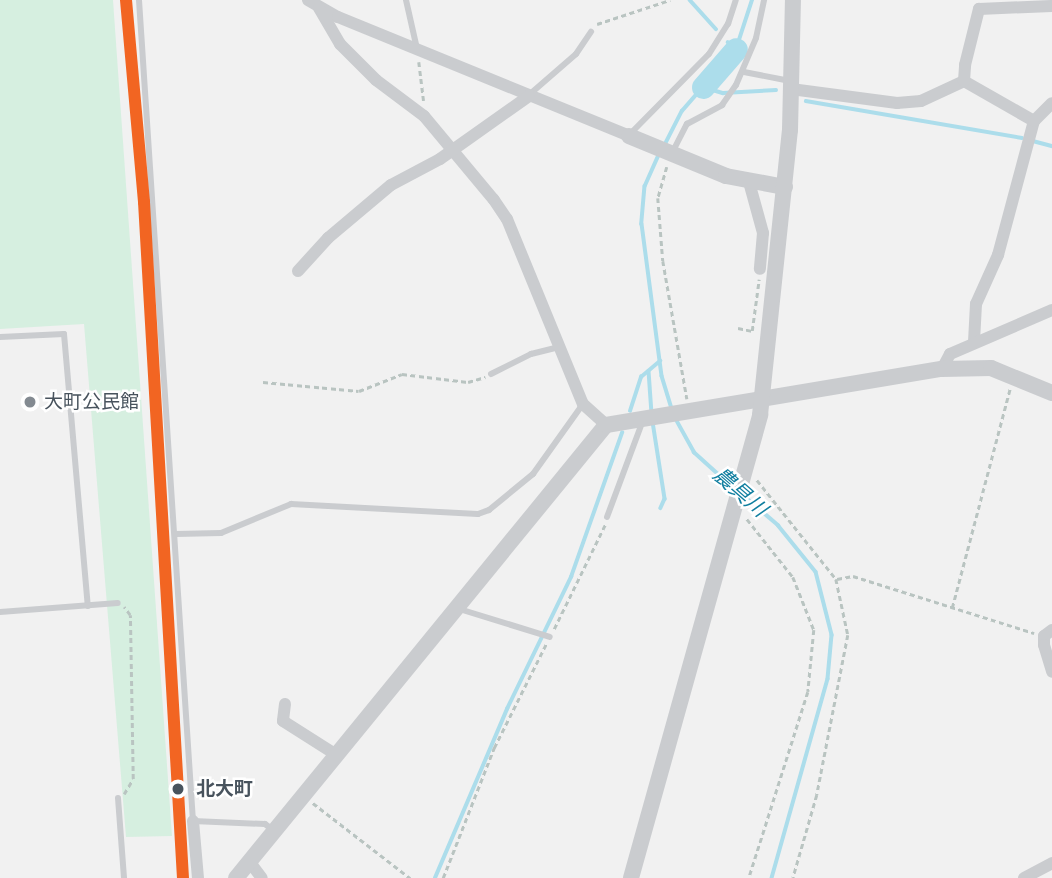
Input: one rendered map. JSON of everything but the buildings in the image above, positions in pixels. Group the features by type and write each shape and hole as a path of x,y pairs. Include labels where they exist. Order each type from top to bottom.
{"street":[{"path":"308,0 319,8 669,153 749,182 785,187"},
{"path":"631,878 745,476 763,397 785,187 792,85 793,0"},
{"path":"964,81 979,9 1052,6"},
{"path":"319,8 326,25 353,58 424,116 453,148 507,219 583,404 606,425"},
{"path":"792,85 897,103 921,101 964,81"},
{"path":"964,81 1034,121"},
{"path":"298,271 355,213 391,185 453,148 529,96"},
{"path":"974,342 976,303 998,254 1034,121 1052,103"},
{"path":"749,182 763,233 760,269"},
{"path":"942,369 950,354 1052,310"},
{"path":"236,878 606,425 686,409 942,369 976,367 1013,375 1052,393"},
{"path":"1048,633 1052,672"},
{"path":"285,704 283,721 335,754"},
{"path":"193,821 198,878"},
{"path":"249,861 262,878"},
{"path":"1024,878 1052,863"}],"lane":[{"path":"139,0 193,821 265,824 274,831"},
{"path":"406,0 417,49"},
{"path":"633,138 709,54 728,24 736,0"},
{"path":"669,153 687,124 726,101 736,85 744,72 764,0"},
{"path":"529,96 576,54 591,32"},
{"path":"744,72 792,85"},
{"path":"0,337 64,334 88,606"},
{"path":"491,374 531,354 559,346"},
{"path":"176,534 221,533 291,504 478,514 489,510 533,474 583,404"},
{"path":"607,517 646,417"},
{"path":"0,612 118,603"},
{"path":"454,608 550,637"},
{"path":"117,798 124,878"}],"path":[{"path":"591,32 604,21 670,0"},
{"path":"417,49 424,116"},
{"path":"669,153 658,198 686,409"},
{"path":"738,328 752,331 760,269"},
{"path":"263,382 359,391 402,374 468,382 491,374"},
{"path":"952,608 1013,375"},
{"path":"745,476 758,480 797,525 836,579 848,635 846,658 817,794 793,878"},
{"path":"736,508 753,522 793,577 814,630 808,692 749,878"},
{"path":"443,878 494,748 607,517"},
{"path":"836,579 853,576 952,608 1048,633"},
{"path":"117,798 128,791 133,779 130,615 118,603"},
{"path":"302,795 410,878"}],"green space":[{"path":"0,0 113,0 172,836 126,837 84,324 0,329"}],"waterway":[{"path":"690,0 716,29"},
{"name":"農具川","path":"728,42 736,49 752,0"},
{"name":"農具川","path":"703,87 736,49"},
{"name":"農具川","path":"664,146 682,111 703,87 723,93 776,90"},
{"path":"806,101 1022,138"},
{"path":"1033,141 1052,146"},
{"name":"農具川","path":"660,153 645,186 642,224 662,376 672,408"},
{"path":"630,411 641,377 660,361"},
{"path":"649,371 652,414"},
{"name":"農具川","path":"676,419 694,452 735,489"},
{"path":"653,422 665,499 661,508"},
{"path":"435,878 507,709 571,577 622,433"},
{"name":"農具川","path":"742,494 778,525 816,572 832,635 828,679 772,878"}],"transit line":[{"path":"126,0 144,202 183,878"}],"place":[{"name":"大町公民館","path":"30,402"},
{"name":"北大町","path":"178,789"}]}
